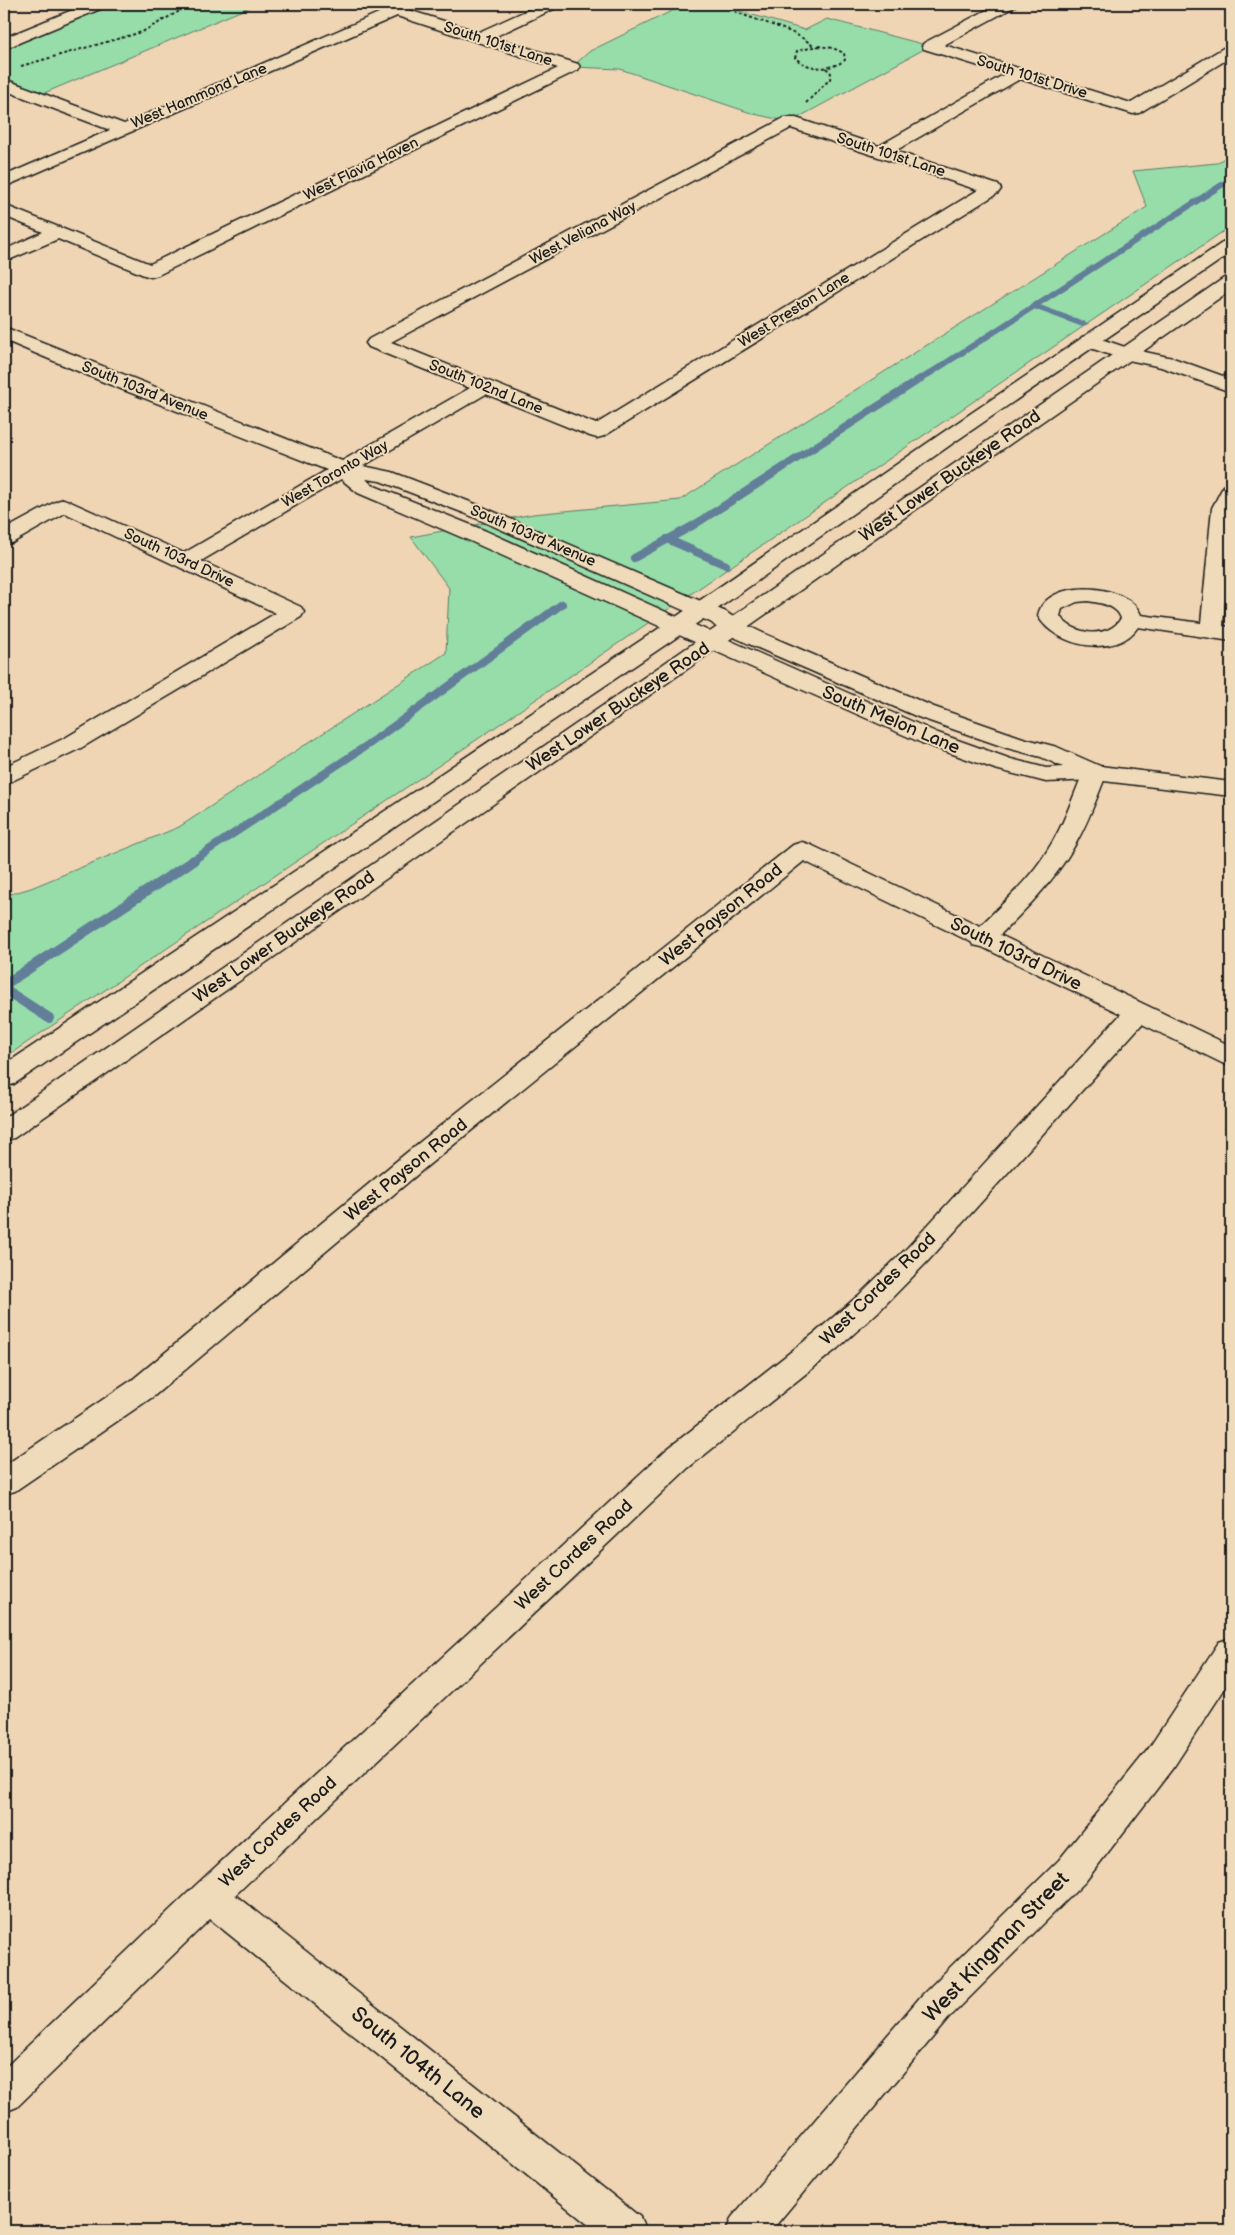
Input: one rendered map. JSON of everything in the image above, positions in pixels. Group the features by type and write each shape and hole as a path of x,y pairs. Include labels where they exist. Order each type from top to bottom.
{"street":[{"path":"4,44 100,4"},
{"path":"479,38 553,4"},
{"name":"South 101st Drive","path":"1009,4 930,46 1133,108 1231,50"},
{"name":"South 101st Lane","path":"396,11 572,67"},
{"name":"West Hammond Lane","path":"4,182 123,128 396,11"},
{"name":"West Flavia Haven","path":"56,233 151,271 572,67"},
{"path":"881,152 1019,73"},
{"path":"4,84 123,128"},
{"name":"South 101st Lane","path":"790,122 992,189"},
{"name":"West Veliana Way","path":"376,343 790,122"},
{"name":"West Preston Lane","path":"597,432 992,189"},
{"path":"4,210 56,233"},
{"path":"4,257 56,233"},
{"name":"West Lower Buckeye Road","path":"4,1131 706,626 1089,341 1231,245"},
{"name":"West Lower Buckeye Road","path":"4,1078 1126,354 1231,282"},
{"name":"South 103rd Avenue","path":"4,333 113,379 343,469 365,489 706,626"},
{"path":"1089,341 1126,354 1166,362 1231,386"},
{"name":"South 102nd Lane","path":"376,343 597,432"},
{"path":"1126,354 1152,372 1231,400"},
{"name":"West Toronto Way","path":"185,560 485,387"},
{"path":"1132,620 1221,633 1222,508 1231,489"},
{"name":"South 103rd Drive","path":"4,538 64,505 293,612 73,743 4,776"},
{"name":"South Melon Lane","path":"706,626 887,720 969,752 1046,775 1095,773 1231,789"},
{"path":"982,939 1031,889 1054,859 1068,837 1095,773"},
{"name":"South 103rd Drive","path":"802,850 982,939 1231,1057"},
{"name":"West Payson Road","path":"4,1482 143,1388 415,1161 802,850"},
{"name":"West Cordes Road","path":"4,2094 209,1896 677,1459 827,1340 869,1303 924,1246 1138,1012"},
{"name":"West Kingman Street","path":"746,2231 935,2007 1072,1871 1161,1758 1231,1652"},
{"name":"South 104th Lane","path":"209,1896 626,2231"}],"path":[{"path":"19,67 142,32 192,4"},
{"path":"720,4 735,13 804,38 814,47"},
{"path":"814,47 833,48 844,53 846,56 842,62 825,67 804,64 795,58 797,51 814,47"},
{"path":"790,122 790,115 830,79 831,73 825,67"}],"green space":[{"path":"100,4 257,4 37,96 4,84 4,44"},
{"path":"686,4 731,4 739,11 805,30 827,19 930,46 790,122 754,114 620,69 572,67 590,51"},
{"path":"1231,153 1231,226 444,762 4,1058 4,896 31,888 179,827 446,653 449,588 411,537 533,514 680,500 1147,207 1133,171 1217,163"}],"waterway":[{"path":"1034,306 1231,179"},
{"path":"918,381 1034,306"},
{"path":"1034,306 1083,324"},
{"path":"668,539 694,525 920,379"},
{"path":"634,558 668,539"},
{"path":"668,539 726,565"},
{"path":"192,861 369,744 562,604"},
{"path":"4,985 194,860"},
{"path":"4,989 49,1018"}]}
